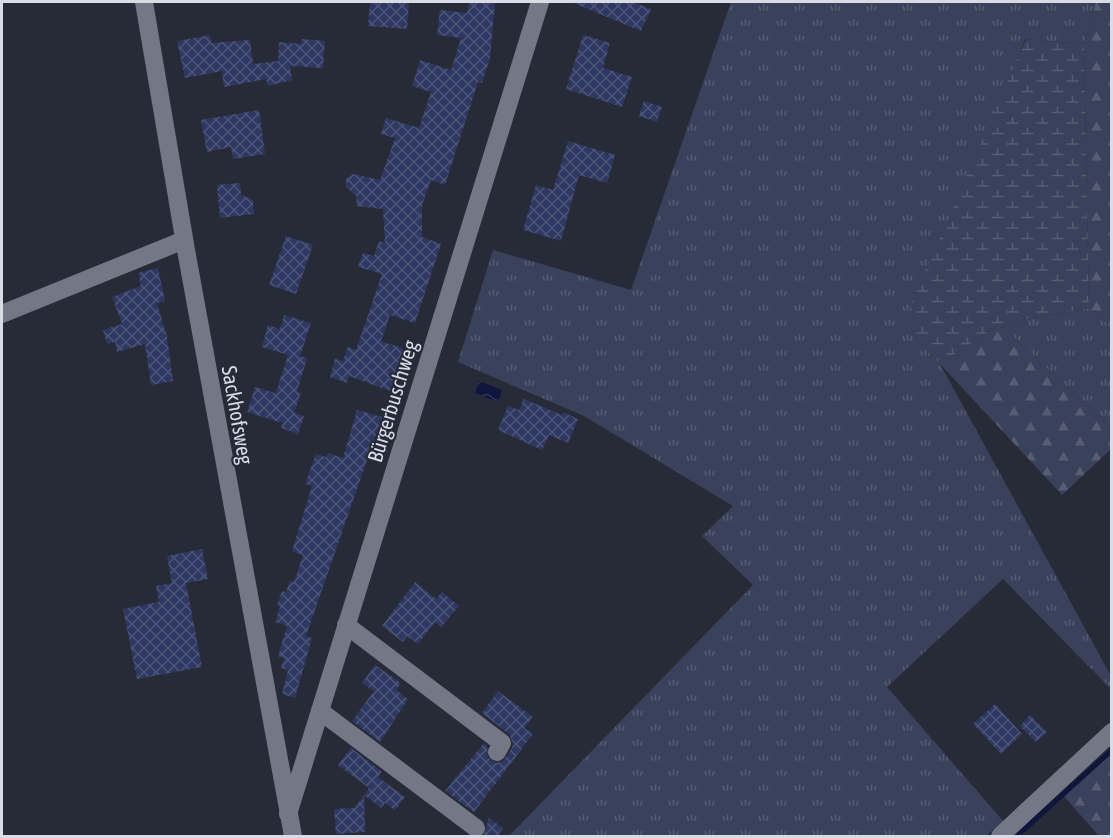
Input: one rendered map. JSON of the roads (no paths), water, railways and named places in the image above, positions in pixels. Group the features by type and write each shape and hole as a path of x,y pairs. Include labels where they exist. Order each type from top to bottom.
{"street":[{"name":"Sackhofsweg","path":"144,2 184,240 293,837"},
{"name":"Bürgerbuschweg","path":"288,814 540,2"},
{"path":"2,314 184,240"},
{"path":"348,621 505,736 508,732"},
{"path":"348,621 502,743 497,752"},
{"path":"320,711 476,828"},
{"path":"1000,837 1112,732"}],"water":[{"path":"479,381 502,390 498,402 475,393"}],"waterway":[{"path":"1017,836 1112,750"}]}
